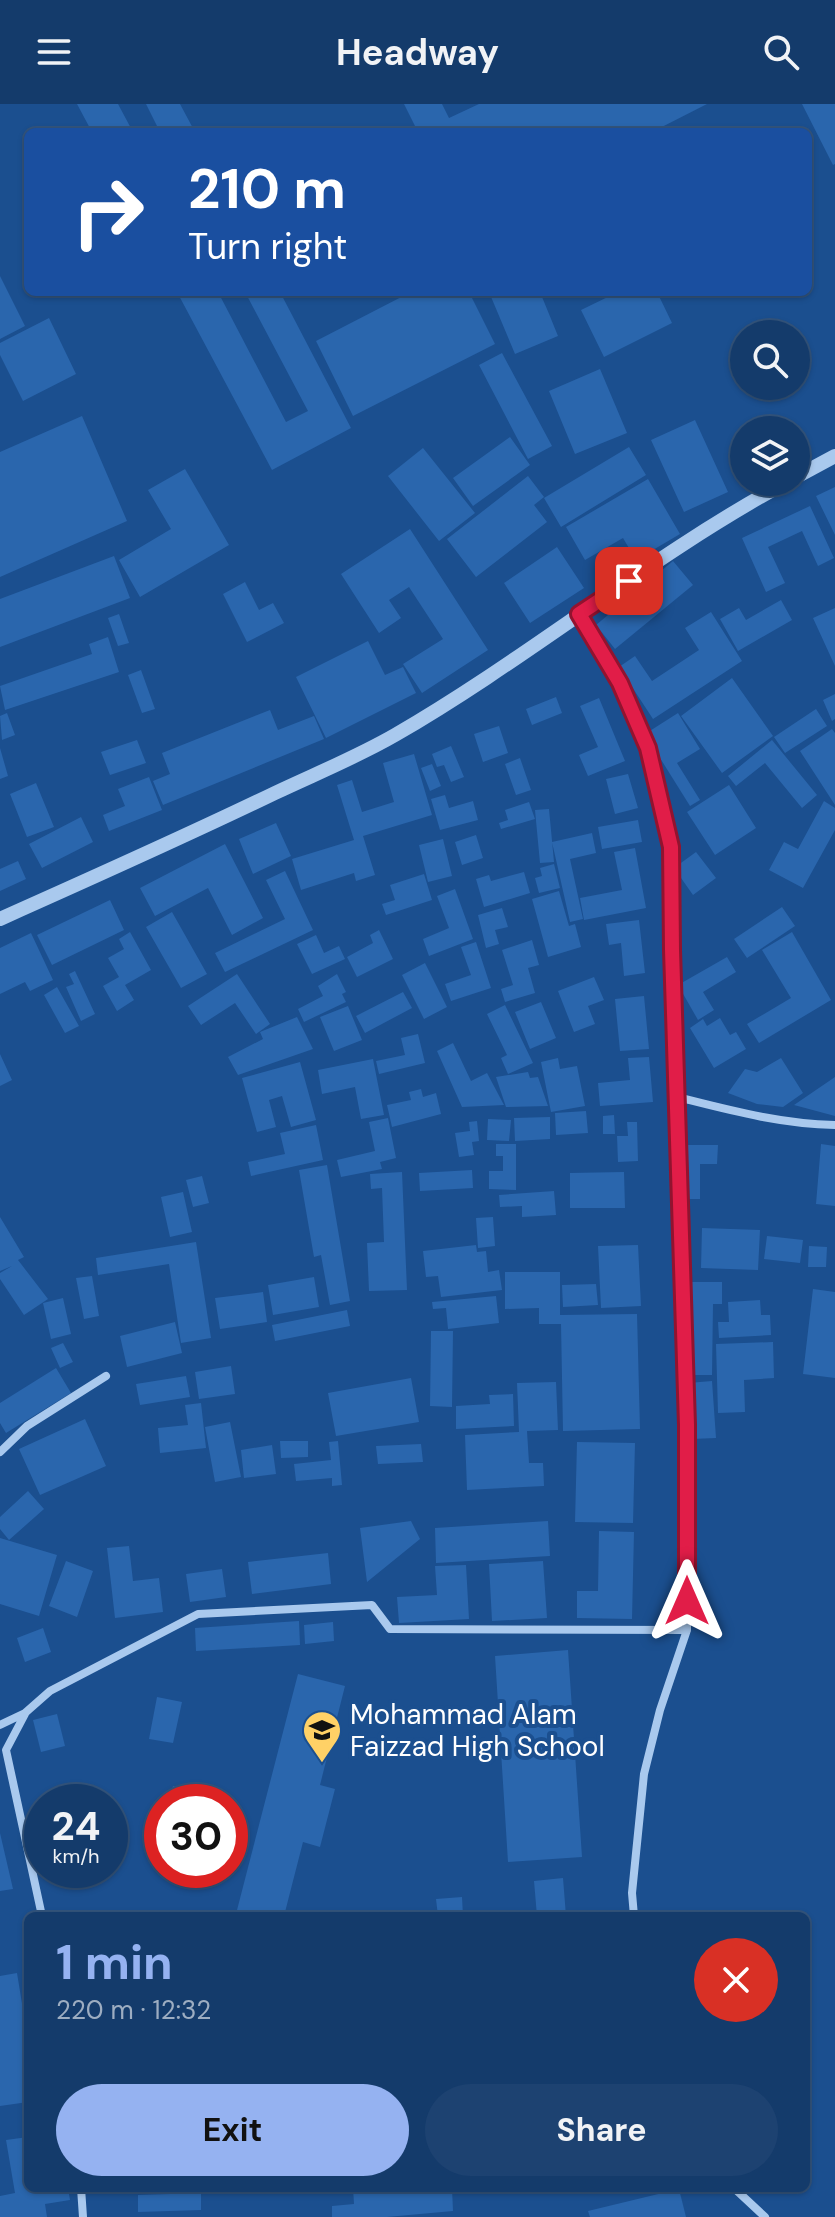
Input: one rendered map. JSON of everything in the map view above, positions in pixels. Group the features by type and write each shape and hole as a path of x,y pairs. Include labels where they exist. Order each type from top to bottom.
{"street":[{"path":"810,469 835,456"},
{"path":"0,919 148,854 392,737 503,669 729,513 761,496"},
{"path":"579,614 620,683 648,748 671,847 687,1425 687,1630 660,1710 644,1774 632,1893 634,1912"},
{"path":"677,1097 760,1118 804,1125 835,1125"},
{"path":"0,1452 27,1426 106,1376"},
{"path":"0,1725 25,1713 50,1691 198,1614 372,1605 390,1629 687,1630"},
{"path":"25,1713 6,1750 41,1912"},
{"path":"81,2192 83,2217"},
{"path":"738,2192 765,2217"}],"building":[{"path":"77,104 118,104 131,128 90,128"},
{"path":"146,104 180,104 193,128 158,128"},
{"path":"404,104 442,104 449,118 479,104 707,104 660,128 416,128"},
{"path":"802,104 835,104 835,164 833,165"},
{"path":"0,276 25,326 0,339"},
{"path":"179,296 220,296 286,422 308,411 247,296 282,296 351,428 272,470"},
{"path":"403,296 471,296 495,344 353,416 316,341"},
{"path":"491,296 542,296 558,336 515,354"},
{"path":"610,296 659,296 672,323 604,357 581,310"},
{"path":"49,318 76,374 23,401 0,355 0,343"},
{"path":"502,353 552,446 528,459 479,365"},
{"path":"600,369 627,433 575,454 549,391"},
{"path":"82,416 127,521 0,577 0,452"},
{"path":"695,420 728,492 684,512 651,440"},
{"path":"510,437 530,465 473,506 453,478"},
{"path":"629,447 646,475 561,527 544,498"},
{"path":"423,448 475,513 439,541 388,476"},
{"path":"185,469 229,545 140,597 119,560 171,529 148,490"},
{"path":"528,476 544,497 534,505 547,522 476,577 447,539"},
{"path":"648,479 680,534 636,560 623,538 585,560 566,527"},
{"path":"835,487 835,535 816,496"},
{"path":"810,506 834,558 818,566 802,531 768,547 785,583 766,592 742,538"},
{"path":"410,529 488,650 422,693 403,664 443,639 409,587 389,600 401,618 379,633 341,574"},
{"path":"557,547 584,588 530,623 504,583"},
{"path":"114,556 130,598 0,647 0,599"},
{"path":"673,561 693,585 615,649 596,625"},
{"path":"245,582 259,610 273,603 284,623 247,642 223,594"},
{"path":"781,600 792,620 738,651 720,619 739,608 746,620"},
{"path":"835,608 835,666 813,618"},
{"path":"711,612 742,661 653,719 619,667 635,656 652,681 699,650 685,628"},
{"path":"119,614 129,643 118,646 108,618"},
{"path":"108,637 119,672 5,710 0,686 92,654 89,644"},
{"path":"368,641 385,675 403,667 416,693 326,738 296,677"},
{"path":"141,670 155,709 142,713 128,675"},
{"path":"732,678 773,736 722,773 681,716"},
{"path":"835,694 835,719 832,721 823,700"},
{"path":"556,697 562,713 532,725 526,709"},
{"path":"599,698 625,761 588,776 579,755 598,747 580,706"},
{"path":"816,709 827,726 785,753 774,737"},
{"path":"270,710 278,730 314,716 324,739 163,805 153,781 170,774 162,753"},
{"path":"7,713 15,735 2,740 0,716"},
{"path":"678,713 700,749 677,763 700,800 690,806 645,734"},
{"path":"499,726 508,753 483,762 474,734"},
{"path":"832,729 835,733 835,805 800,751"},
{"path":"137,740 146,763 110,775 101,752"},
{"path":"772,740 817,795 802,808 765,763 736,786 728,776"},
{"path":"451,746 464,777 451,782 444,765 437,767 432,754"},
{"path":"0,748 8,776 0,779"},
{"path":"414,754 432,815 363,836 375,875 356,881 354,873 301,890 292,859 354,840 337,785 352,780 362,812 394,802 383,763"},
{"path":"520,758 531,790 516,795 505,764"},
{"path":"432,764 441,786 430,791 421,768"},
{"path":"628,774 638,808 615,814 606,779"},
{"path":"149,777 162,810 109,831 103,815 125,806 118,789"},
{"path":"36,783 54,827 27,837 10,794"},
{"path":"729,785 756,828 715,855 687,812"},
{"path":"445,795 449,808 473,801 478,820 440,830 431,799"},
{"path":"824,801 835,808 835,830 803,888 769,870 784,842 798,849"},
{"path":"529,802 535,819 501,829 499,823 508,820 505,810"},
{"path":"549,809 554,862 540,863 535,810"},
{"path":"81,817 93,842 42,868 29,844"},
{"path":"638,820 642,842 602,849 598,827"},
{"path":"276,823 291,856 253,874 239,839"},
{"path":"592,833 596,853 570,859 583,919 570,922 552,842"},
{"path":"476,835 483,858 462,865 455,842"},
{"path":"443,839 452,876 428,882 419,845"},
{"path":"225,844 263,918 232,935 208,888 155,916 140,888"},
{"path":"635,848 646,908 584,920 580,898 622,890 614,852"},
{"path":"696,852 716,878 693,895 674,868"},
{"path":"18,861 26,879 0,891 0,869"},
{"path":"554,864 560,888 539,893 535,878 542,876 540,868"},
{"path":"285,871 313,930 225,972 215,953 285,919 266,880"},
{"path":"524,872 530,893 484,907 476,879 489,875 491,881"},
{"path":"424,874 432,900 386,915 382,904 395,900 390,885"},
{"path":"455,889 473,939 429,956 423,939 449,928 437,896"},
{"path":"559,891 569,926 575,924 581,947 548,957 532,899"},
{"path":"110,900 124,930 52,965 37,935"},
{"path":"782,907 795,926 747,958 734,939"},
{"path":"502,908 508,927 495,930 499,944 486,948 478,915"},
{"path":"172,912 207,974 181,988 146,927"},
{"path":"639,920 645,973 624,976 621,943 609,945 606,924"},
{"path":"379,930 393,959 357,977 347,957 373,943 370,935"},
{"path":"130,932 151,970 125,985 134,1000 117,1011 103,986 119,977 108,958 124,949 119,939"},
{"path":"792,932 831,1000 759,1043 747,1024 791,998 762,950"},
{"path":"31,933 53,980 30,991 25,982 0,994 0,948"},
{"path":"316,935 324,953 339,946 345,959 312,974 297,944"},
{"path":"532,940 539,965 528,968 535,993 505,1002 501,989 513,985 502,950"},
{"path":"476,942 491,988 451,1001 445,984 471,975 461,947"},
{"path":"727,957 736,972 703,992 714,1010 698,1020 678,985"},
{"path":"425,963 447,1007 424,1019 402,975"},
{"path":"75,971 95,1014 81,1021 66,987 74,984 69,974"},
{"path":"237,974 270,1024 256,1034 235,1003 201,1025 188,1006"},
{"path":"337,974 346,992 342,994 346,1002 304,1022 298,1009 323,996 318,986"},
{"path":"594,977 604,1000 588,1006 595,1024 574,1032 558,991"},
{"path":"57,987 79,1026 65,1033 44,995"},
{"path":"403,992 412,1008 365,1033 356,1016"},
{"path":"644,996 649,1049 620,1051 615,999"},
{"path":"541,1002 556,1038 530,1049 515,1012"},
{"path":"505,1005 533,1063 508,1074 501,1058 507,1055 487,1014"},
{"path":"348,1006 362,1040 334,1051 320,1017"},
{"path":"297,1017 313,1049 238,1075 228,1057 263,1039 260,1032"},
{"path":"720,1018 730,1035 736,1032 746,1049 714,1068 690,1028 703,1019 707,1026"},
{"path":"418,1034 425,1063 379,1074 376,1061 405,1055 401,1038"},
{"path":"453,1043 471,1081 487,1073 504,1105 462,1107 437,1051"},
{"path":"0,1054 12,1080 0,1086"},
{"path":"649,1057 653,1102 600,1106 598,1083 630,1080 628,1058"},
{"path":"558,1058 560,1069 577,1066 585,1106 551,1112 541,1062"},
{"path":"781,1058 803,1093 783,1107 757,1104 728,1093 745,1069 757,1072"},
{"path":"373,1059 384,1115 361,1119 355,1087 322,1094 318,1070"},
{"path":"300,1062 316,1120 291,1127 282,1096 269,1100 276,1127 257,1132 242,1078"},
{"path":"528,1072 530,1078 538,1077 548,1106 506,1107 496,1077"},
{"path":"835,1077 835,1116 794,1105"},
{"path":"421,1089 423,1097 436,1093 441,1114 392,1127 387,1105 411,1100 409,1092"},
{"path":"586,1111 588,1133 556,1135 555,1113"},
{"path":"614,1115 615,1134 603,1134 603,1116"},
{"path":"550,1117 550,1139 515,1141 514,1118"},
{"path":"388,1118 396,1158 380,1162 382,1169 341,1177 337,1160 375,1151 369,1122"},
{"path":"488,1119 511,1120 509,1141 487,1140"},
{"path":"477,1121 479,1141 472,1142 474,1155 459,1157 455,1133 470,1131 469,1122"},
{"path":"627,1122 637,1122 638,1161 618,1162 617,1136 628,1136"},
{"path":"316,1125 323,1160 251,1176 248,1162 285,1154 280,1133"},
{"path":"496,1144 516,1144 516,1190 489,1189 489,1171 503,1171 503,1156 496,1156"},
{"path":"821,1144 835,1146 835,1206 816,1204"},
{"path":"682,1145 718,1145 717,1164 700,1164 700,1199 681,1199"},
{"path":"327,1165 350,1301 330,1305 321,1255 314,1257 299,1170"},
{"path":"472,1170 473,1188 420,1191 419,1173"},
{"path":"402,1172 407,1290 369,1291 367,1243 384,1242 382,1188 371,1189 370,1174"},
{"path":"624,1172 625,1208 570,1208 570,1173"},
{"path":"202,1176 209,1203 193,1207 186,1180"},
{"path":"554,1191 556,1215 522,1217 522,1206 500,1207 499,1195"},
{"path":"183,1192 192,1232 170,1237 161,1197"},
{"path":"0,1217 24,1257 18,1260 48,1299 24,1315 0,1279 0,1273 12,1266 0,1271"},
{"path":"493,1217 495,1246 478,1248 476,1218"},
{"path":"702,1228 760,1230 758,1270 701,1268"},
{"path":"767,1236 803,1240 800,1263 764,1259"},
{"path":"196,1242 211,1338 181,1343 169,1264 98,1275 96,1258"},
{"path":"476,1245 477,1252 486,1251 488,1272 499,1270 502,1290 441,1297 438,1276 426,1277 423,1251"},
{"path":"638,1245 641,1306 601,1308 598,1246"},
{"path":"809,1246 827,1247 826,1267 808,1267"},
{"path":"505,1272 560,1272 560,1315 637,1314 640,1429 563,1431 561,1324 539,1324 539,1308 505,1309"},
{"path":"92,1276 99,1316 84,1319 76,1278"},
{"path":"314,1277 319,1307 273,1315 268,1285"},
{"path":"690,1282 722,1282 722,1304 713,1304 712,1375 690,1375"},
{"path":"596,1284 598,1305 563,1307 562,1285"},
{"path":"813,1289 835,1292 835,1378 803,1374"},
{"path":"263,1292 267,1322 220,1329 215,1298"},
{"path":"496,1296 499,1323 448,1329 446,1308 433,1309 432,1302"},
{"path":"63,1298 71,1334 51,1339 43,1303"},
{"path":"760,1300 761,1315 770,1315 771,1335 719,1338 718,1322 729,1322 728,1302"},
{"path":"347,1310 350,1326 275,1341 272,1325"},
{"path":"175,1322 182,1353 127,1367 120,1336"},
{"path":"431,1331 453,1331 452,1407 430,1406"},
{"path":"773,1342 774,1378 744,1380 745,1412 718,1413 716,1344"},
{"path":"63,1343 73,1362 60,1368 51,1348"},
{"path":"231,1366 235,1394 199,1399 195,1372"},
{"path":"56,1368 71,1393 6,1433 0,1423 0,1403"},
{"path":"186,1376 190,1397 140,1405 136,1384"},
{"path":"411,1378 419,1422 336,1436 328,1393"},
{"path":"712,1381 716,1438 692,1439 688,1383"},
{"path":"556,1382 558,1430 527,1431 529,1463 543,1463 544,1486 467,1490 465,1435 519,1432 517,1383"},
{"path":"513,1394 514,1426 456,1429 456,1406 490,1404 489,1395"},
{"path":"201,1403 206,1448 160,1453 158,1428 188,1425 185,1405"},
{"path":"85,1419 106,1466 40,1495 19,1449"},
{"path":"230,1422 241,1477 215,1482 205,1427"},
{"path":"280,1441 308,1441 308,1457 281,1458"},
{"path":"338,1441 342,1485 332,1486 332,1478 296,1481 294,1464 331,1460 329,1442"},
{"path":"577,1442 635,1443 633,1523 575,1522"},
{"path":"421,1444 423,1462 378,1464 376,1446"},
{"path":"272,1445 276,1474 244,1478 241,1450"},
{"path":"28,1491 44,1509 9,1540 0,1529 0,1517"},
{"path":"411,1521 420,1539 367,1582 360,1528"},
{"path":"548,1521 550,1556 436,1563 435,1528"},
{"path":"599,1531 634,1532 632,1619 577,1618 577,1591 598,1591"},
{"path":"0,1538 57,1555 39,1616 0,1604"},
{"path":"129,1546 133,1581 159,1578 163,1612 115,1618 107,1548"},
{"path":"328,1553 331,1584 252,1594 248,1562"},
{"path":"66,1561 93,1571 77,1617 49,1606"},
{"path":"543,1561 547,1618 492,1621 489,1564"},
{"path":"466,1565 469,1619 399,1623 397,1597 437,1595 435,1566"},
{"path":"222,1569 226,1597 190,1602 186,1574"},
{"path":"299,1621 300,1645 196,1651 195,1628"},
{"path":"333,1622 334,1641 305,1644 304,1625"},
{"path":"43,1628 51,1652 25,1662 17,1638"},
{"path":"568,1650 582,1857 508,1862 495,1656"},
{"path":"298,1674 345,1686 320,1785 335,1789 320,1847 303,1842 285,1912 237,1912 243,1888 248,1888 248,1868"},
{"path":"157,1697 182,1702 173,1743 149,1739"},
{"path":"57,1714 65,1746 41,1752 33,1720"},
{"path":"0,1833 13,1889 0,1891"},
{"path":"563,1878 566,1912 537,1912 534,1881"},
{"path":"462,1897 463,1912 438,1912 436,1899"},
{"path":"17,1973 24,2016 24,2103 0,2106 0,1976"},
{"path":"24,2138 24,2192 69,2192 70,2200 45,2204 47,2217 0,2217 0,2196 15,2193 6,2140"},
{"path":"353,2192 452,2192 453,2211 387,2217 332,2217 332,2206 354,2204"},
{"path":"667,2192 680,2192 686,2217 590,2217 588,2211"},
{"path":"201,2193 201,2210 138,2212 138,2195"}],"place":[{"name":"Mohammad Alam Faizzad High School","path":"322,1764"}],"route":[{"path":"629,581 579,614 620,683 648,748 671,847 687,1425 687,1601"}]}
